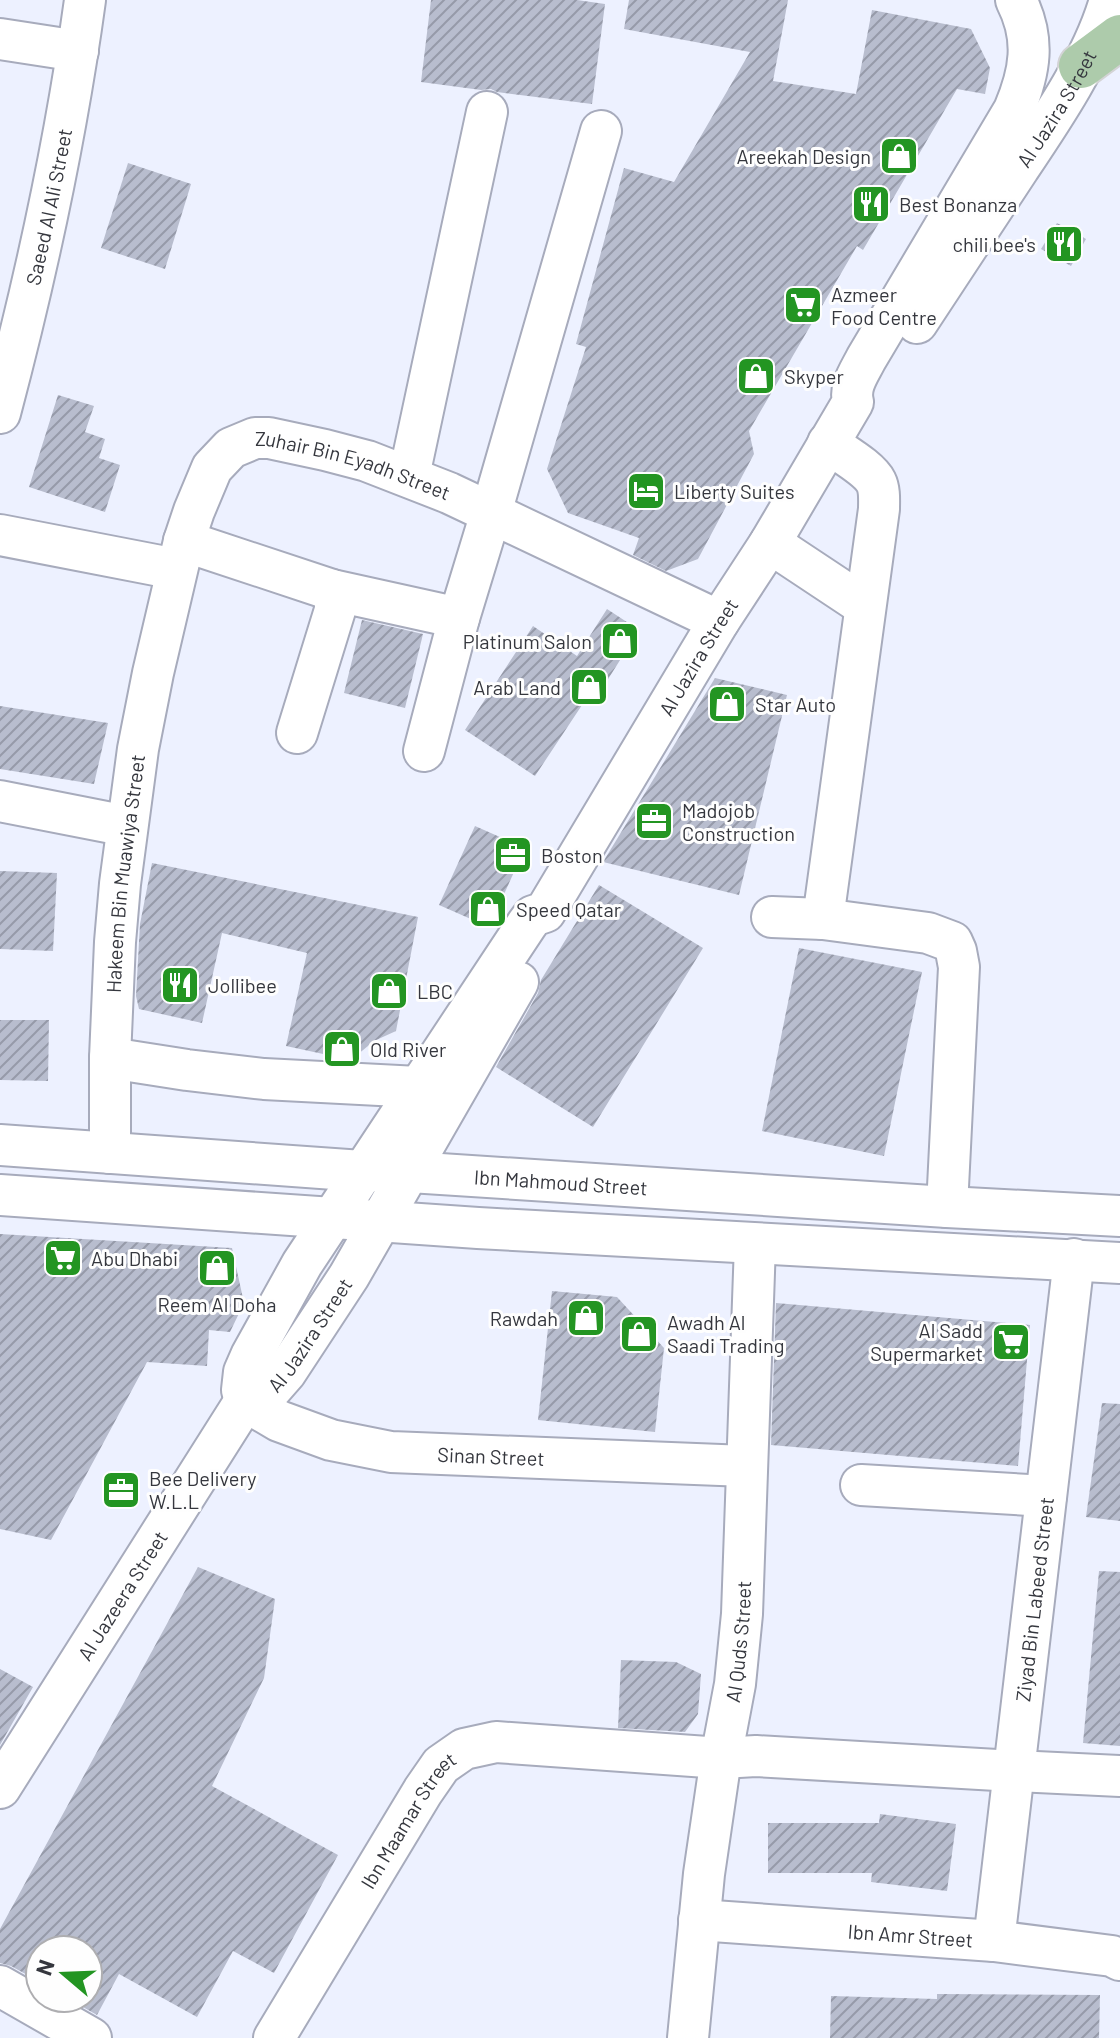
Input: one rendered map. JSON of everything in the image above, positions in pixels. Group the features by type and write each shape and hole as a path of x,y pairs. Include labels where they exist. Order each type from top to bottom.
{"main road":[{"path":"1081,66 1120,37"}],"street":[{"name":"Saeed Al Ali Street","path":"0,413 7,353 56,172 85,0"},
{"name":"Al Jazira Street","path":"853,402 854,382 866,359 1014,110 1024,86 1030,60 1028,36 1016,0"},
{"name":"Al Jazira Street","path":"545,912 549,917 546,931 349,1276 286,1372 259,1398 245,1401 242,1390 244,1372 302,1264 527,924 533,916 545,912 853,402 861,400 885,371 1050,121 1081,66 1110,0"},
{"path":"0,39 78,51"},
{"path":"409,476 487,112"},
{"path":"424,751 459,618 601,131"},
{"name":"Zuhair Bin Eyadh Street","path":"177,569 194,511 212,468 231,448 255,438 281,440 367,461 409,476 719,621"},
{"path":"823,919 877,526 879,492 876,482 867,472 828,443"},
{"path":"0,535 177,569 332,590 459,618"},
{"path":"770,543 865,606"},
{"name":"Hakeem Bin Muawiya Street","path":"110,1153 115,942 127,826 141,734 177,569"},
{"path":"297,733 335,610 332,590"},
{"path":"0,801 127,826"},
{"path":"772,917 823,919 928,933 952,942 959,967 947,1207"},
{"path":"110,1058 264,1079 418,1087"},
{"name":"Ibn Mahmoud Street","path":"0,1145 362,1171 1120,1216"},
{"path":"0,1195 478,1228 1120,1263"},
{"name":"Al Quds Street","path":"688,2038 699,1920 721,1758 735,1684 742,1614 755,1244"},
{"name":"Ziyad Bin Labeed Street","path":"994,1941 1074,1259"},
{"name":"Sinan Street","path":"245,1401 279,1421 331,1440 391,1452 746,1466"},
{"name":"Al Jazeera Street","path":"0,1788 245,1401"},
{"path":"861,1485 1046,1496"},
{"name":"Ibn Maamar Street","path":"274,2038 423,1791 441,1765 464,1749 496,1742 721,1758 756,1756 1120,1776"},
{"name":"Ibn Amr Street","path":"699,1920 994,1941 1112,1956 1120,1960"},
{"path":"0,1986 91,2038"}],"building":[{"path":"431,0 577,0 605,4 592,104 421,82"},
{"path":"629,0 788,0 773,81 856,94 872,10 971,29 990,68 985,94 957,89 863,250 857,246 749,431 754,454 698,559 666,571 633,555 639,538 568,513 547,469 586,347 576,344 624,168 674,182 750,52 624,29"},
{"path":"128,163 191,184 165,269 101,248"},
{"name":"chili bee's","path":"1057,223 1086,239 1071,266 1041,249"},
{"path":"58,395 94,406 85,432 105,439 99,458 120,465 105,512 29,487"},
{"path":"607,609 639,630 593,703 586,699 535,776 465,730 533,626 577,656"},
{"path":"362,620 423,634 405,708 344,693"},
{"path":"715,678 787,695 739,895 603,862"},
{"path":"0,706 108,723 94,784 0,769"},
{"path":"475,826 525,848 489,927 439,905"},
{"path":"152,863 418,917 396,1031 374,1041 351,1060 286,1046 307,953 222,933 202,1023 139,1009 136,996 140,924"},
{"path":"0,871 57,873 53,951 0,949"},
{"path":"599,885 703,948 593,1127 496,1067 538,993 541,980"},
{"path":"799,948 922,972 884,1156 762,1131"},
{"path":"0,1020 49,1020 48,1081 0,1080"},
{"path":"0,1234 232,1248 244,1303 230,1332 209,1330 207,1366 147,1362 51,1540 0,1529"},
{"path":"552,1291 617,1297 664,1348 655,1432 538,1420"},
{"path":"776,1303 1030,1325 1018,1466 771,1445"},
{"path":"1102,1403 1120,1404 1120,1521 1086,1517"},
{"path":"198,1567 275,1599 264,1678 212,1786 338,1855 274,1973 233,1951 197,2017 119,1974 104,2002 104,1934 24,1934 24,1973 0,1963 0,1929"},
{"path":"1099,1571 1120,1572 1120,1746 1083,1743"},
{"path":"621,1660 676,1662 701,1674 698,1714 685,1732 618,1728"},
{"path":"0,1669 33,1687 0,1745"},
{"path":"880,1814 956,1824 947,1891 871,1882 872,1873 768,1873 768,1823 879,1823"},
{"path":"937,1994 1100,1995 1099,2038 830,2038 831,1996 937,1999"}],"place":[{"name":"Areekah Design","path":"899,156"},
{"name":"Best Bonanza","path":"871,204"},
{"name":"chili bee's","path":"1064,244"},
{"name":"Azmeer Food Centre","path":"803,305"},
{"name":"Skyper","path":"756,376"},
{"name":"Liberty Suites","path":"646,491"},
{"name":"Platinum Salon","path":"620,641"},
{"name":"Arab Land","path":"589,687"},
{"name":"Star Auto","path":"727,704"},
{"name":"Madojob Construction","path":"654,821"},
{"name":"Boston","path":"513,855"},
{"name":"Speed Qatar","path":"488,909"},
{"name":"Jollibee","path":"180,985"},
{"name":"LBC","path":"389,991"},
{"name":"Old River","path":"342,1049"},
{"name":"Abu Dhabi","path":"63,1258"},
{"name":"Reem Al Doha","path":"217,1268"},
{"name":"Rawdah","path":"586,1318"},
{"name":"Awadh Al Saadi Trading","path":"639,1334"},
{"name":"Al Sadd Supermarket","path":"1011,1342"},
{"name":"Bee Delivery W.L.L","path":"121,1490"}]}
